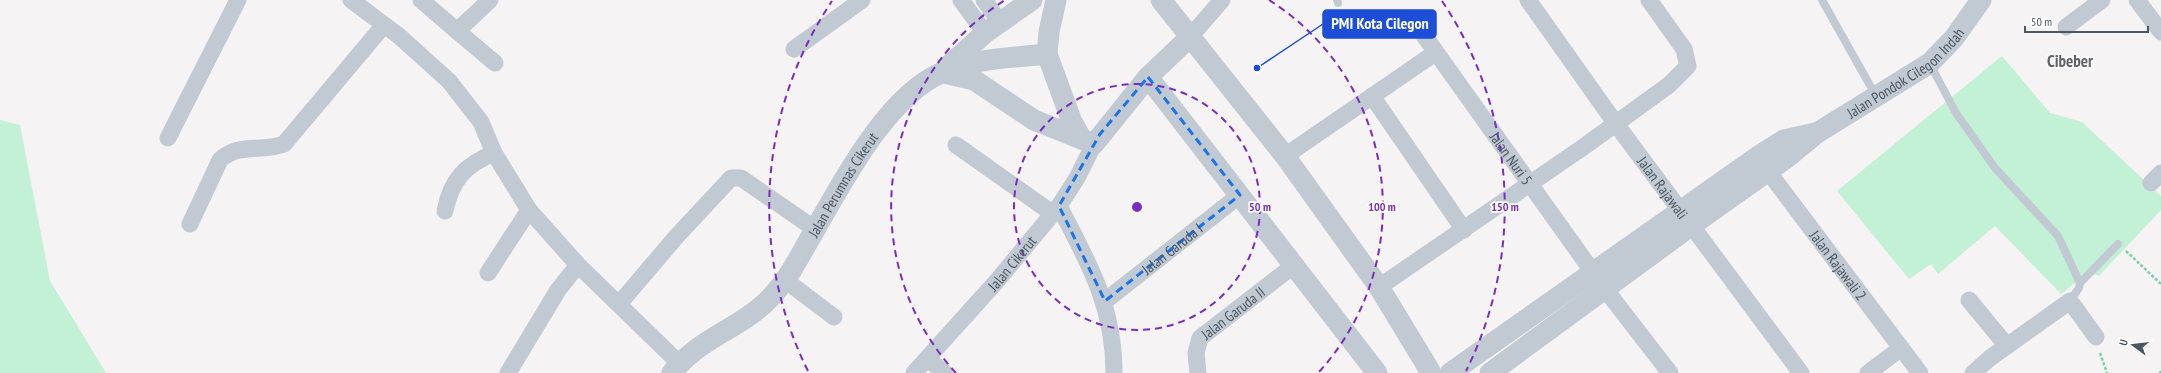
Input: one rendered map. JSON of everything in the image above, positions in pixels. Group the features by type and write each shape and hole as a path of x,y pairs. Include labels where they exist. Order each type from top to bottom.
{"street":[{"path":"168,138 238,0"},
{"path":"351,0 384,25 449,81 481,122 494,153 529,210 578,265 619,304 676,368"},
{"path":"421,0 495,63"},
{"path":"457,31 490,0"},
{"path":"794,49 862,0"},
{"path":"961,0 992,27"},
{"path":"984,0 992,27"},
{"path":"942,72 992,27 1032,0"},
{"path":"1056,0 1049,32 1047,54 1072,122 1087,141"},
{"path":"1161,0 1285,156 1379,287 1434,372 1593,271 1687,218"},
{"path":"1087,141 1148,77 1191,36 1222,0"},
{"name":"Jalan Rajawali","path":"1528,0 1616,124 1801,373"},
{"path":"1379,287 1464,230 1616,124 1669,85 1688,66 1684,49 1649,0"},
{"name":"Jalan Pondok Cilegon Indah","path":"1687,218 1763,164 1784,140 1818,133 1930,64 1954,38 1981,0"},
{"path":"2066,27 2102,0"},
{"path":"2137,0 2161,32"},
{"path":"190,224 220,160 227,153 238,149 274,148 284,144 384,25"},
{"name":"Jalan Nuri 5","path":"1418,27 1435,53 1605,289 1670,373"},
{"path":"1285,156 1435,53"},
{"name":"Jalan Perumnas Cikerut","path":"676,368 718,334 756,312 785,280 815,229 890,113 904,97 942,72 979,61 1047,54"},
{"path":"942,72 963,76 974,80 1034,120 1087,141"},
{"path":"1148,77 1377,373"},
{"path":"1372,96 1464,230"},
{"name":"Jalan Cikerut","path":"914,373 1012,264 1056,210 1077,178 1087,141"},
{"path":"956,145 1056,210 1085,256 1104,301 1112,341 1114,373"},
{"path":"444,211 449,195 462,173 476,161 494,153"},
{"name":"Jalan Rajawali 2","path":"1763,164 1920,373"},
{"path":"619,304 676,237 731,178 741,178 815,229"},
{"name":"Jalan Garuda I","path":"1104,301 1240,195"},
{"path":"488,273 529,210"},
{"path":"1490,373 1605,289 1687,218"},
{"path":"508,373 558,290 578,265"},
{"name":"Jalan Garuda II","path":"1198,373 1196,353 1200,338 1294,266"},
{"path":"785,280 834,317"},
{"path":"1969,300 2007,346"},
{"path":"1973,373 2007,346 2070,301 2096,337"},
{"path":"1868,373 1901,348"},
{"path":"928,359 946,373"}],"lane":[{"path":"1822,0 1877,97"},
{"path":"1930,64 1956,112 1995,168 2058,236 2080,283"},
{"path":"2070,301 2079,288 2080,283 2118,244"}],"path":[{"path":"2118,244 2161,284"},
{"path":"2096,337 2107,373"}],"highlighted area":[{"path":"1148,77 1240,195 1105,301 1059,206 1100,134"}],"green space":[{"path":"2002,56 2050,113 2082,122 2161,196 2161,210 2099,276 2088,272 2061,294 1995,226 1938,274 1931,264 1909,279 1837,191"},
{"path":"0,120 20,125 50,281 106,373 0,373"}],"place":[{"name":"PMI Kota Cilegon","path":"1257,68"}],"district":[{"name":"Cibeber","path":"2070,61"}]}
